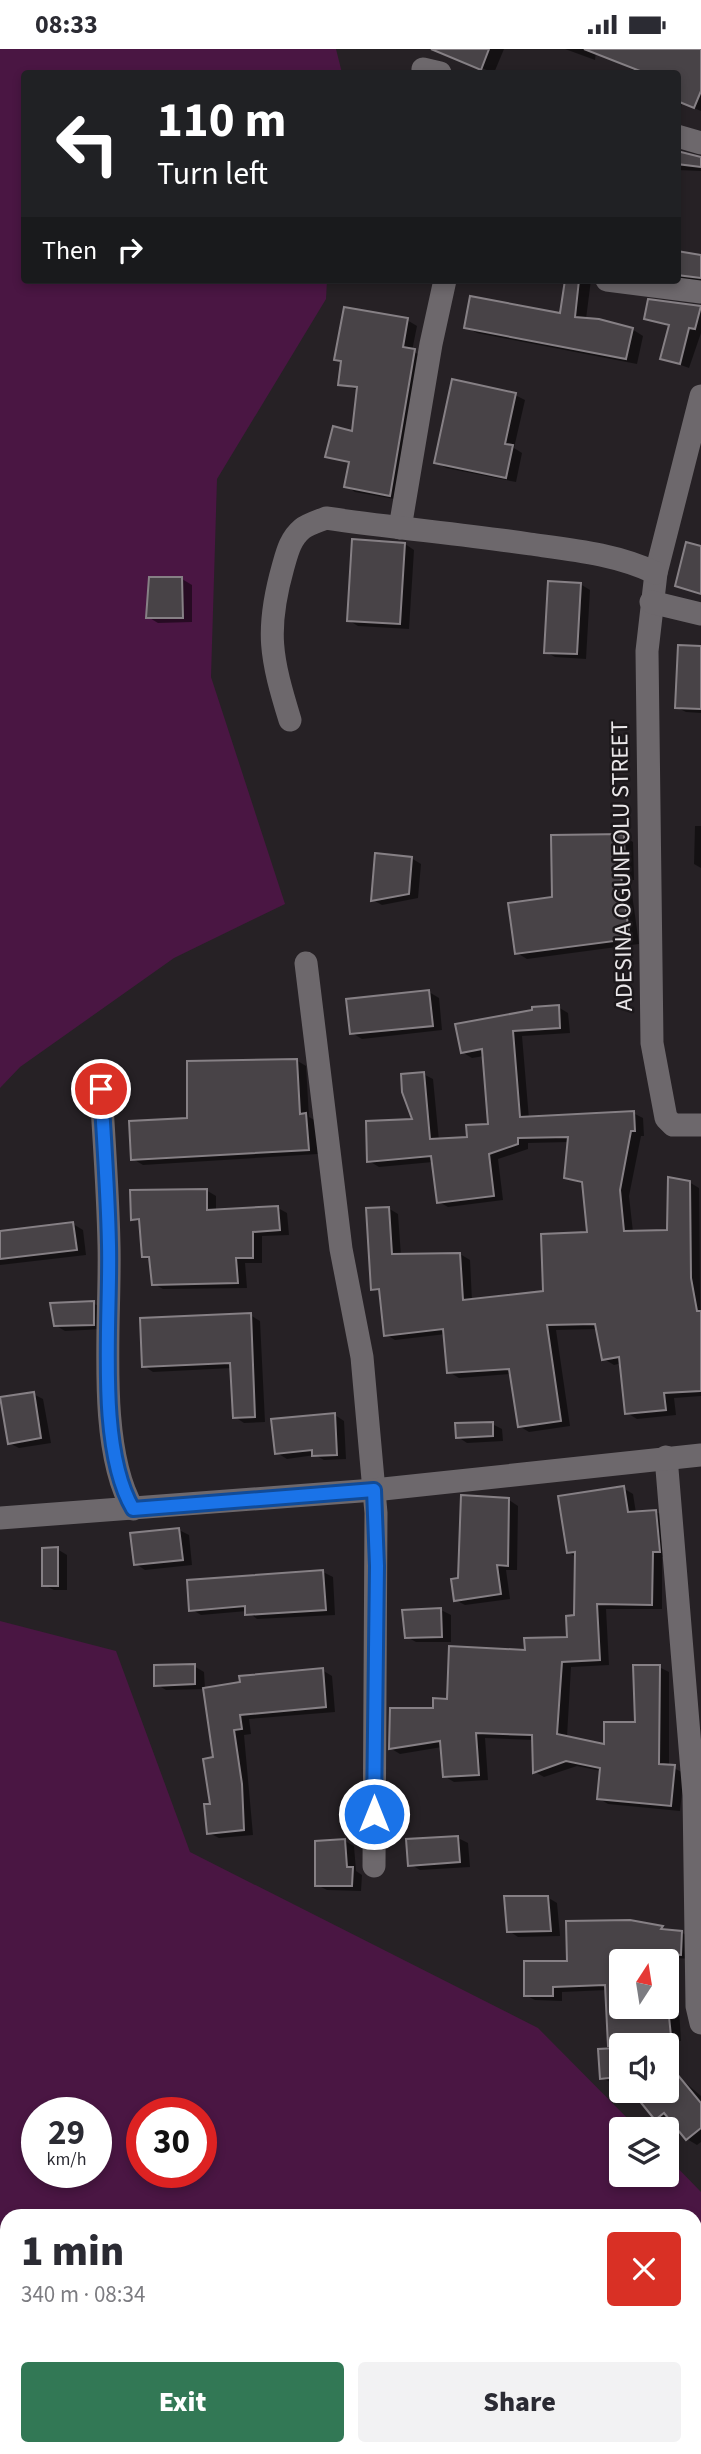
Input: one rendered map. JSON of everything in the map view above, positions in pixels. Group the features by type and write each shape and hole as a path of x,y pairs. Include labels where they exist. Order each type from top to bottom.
{"street":[{"path":"681,137 701,143"},
{"path":"400,528 431,344 444,284"},
{"path":"638,284 701,292"},
{"name":"ADESINA OGUNFOLU STREET","path":"701,396 656,573 651,602 646,707 652,875 652,1043 666,1118 673,1125 701,1125"},
{"path":"290,720 275,670 270,638 273,602 290,543 303,527 326,518 609,555 631,561 656,573"},
{"path":"651,602 701,614"},
{"path":"306,963 341,1249 362,1357 374,1490 377,1566 374,1865"},
{"path":"101,1089 109,1243 113,1439 123,1492 133,1509"},
{"path":"0,1518 374,1490 701,1455"},
{"path":"666,1457 695,1714 697,2006 701,2023"}],"shaded area":[{"path":"0,49 336,49 341,70 21,70 21,284 327,284 326,299 217,479 211,677 285,904 174,958 20,1067 0,1088"},
{"path":"0,1621 116,1651 190,1852 538,2028 609,2100 609,2103 626,2117 609,2117 609,2187 679,2187 679,2169 701,2192 701,2209 0,2209"}],"building":[{"path":"431,49 489,49 481,70"},
{"path":"584,49 701,49 701,91 694,108 681,103 681,70 637,70"},
{"path":"681,152 701,157 701,167 681,164"},
{"path":"681,252 701,255 701,278 681,276"},
{"path":"564,284 579,284 575,317 599,319 633,328 626,359 464,328 470,296 560,313"},
{"path":"648,299 701,306 695,329 689,328 680,364 660,359 669,325 644,319"},
{"path":"344,307 408,318 403,347 415,349 390,496 344,487 349,462 325,457 333,426 352,431 357,387 338,385 341,361 334,360"},
{"path":"452,379 516,393 505,444 513,445 506,478 434,463"},
{"path":"352,539 405,543 400,624 347,621"},
{"path":"686,542 701,546 701,594 675,586"},
{"path":"149,577 182,577 183,618 146,618"},
{"path":"548,581 581,583 577,654 544,653"},
{"path":"678,645 701,646 701,709 675,708"},
{"path":"624,834 625,875 621,876 630,939 515,954 508,903 552,897 551,835"},
{"path":"375,853 412,857 409,894 371,901"},
{"path":"429,990 433,1026 350,1034 346,999"},
{"path":"559,1005 560,1028 513,1031 520,1117 634,1111 635,1131 631,1131 620,1190 624,1231 667,1230 668,1177 690,1181 691,1278 697,1311 701,1311 701,1391 664,1393 666,1410 625,1414 619,1357 602,1360 595,1324 547,1325 561,1421 518,1427 509,1369 447,1373 443,1329 384,1336 379,1289 371,1290 366,1208 389,1207 392,1254 460,1253 463,1300 543,1291 541,1234 587,1232 582,1182 564,1178 568,1137 518,1138 518,1144 489,1154 494,1196 437,1203 431,1156 367,1162 366,1121 412,1119 402,1092 401,1074 424,1072 430,1139 467,1137 466,1125 488,1124 482,1049 461,1053 455,1024 532,1010 532,1007"},
{"path":"297,1059 300,1114 306,1113 309,1150 131,1160 129,1121 187,1118 187,1061"},
{"path":"207,1189 207,1210 278,1206 280,1230 253,1232 253,1258 236,1258 238,1283 152,1285 149,1257 142,1257 139,1219 131,1220 130,1190"},
{"path":"73,1222 77,1250 0,1259 0,1231"},
{"path":"94,1301 94,1325 54,1326 50,1303"},
{"path":"251,1313 255,1417 233,1418 230,1363 142,1367 140,1318"},
{"path":"34,1392 41,1438 8,1444 0,1397"},
{"path":"335,1413 337,1455 312,1456 312,1450 275,1454 271,1419"},
{"path":"493,1422 493,1436 456,1438 455,1423"},
{"path":"624,1486 628,1512 656,1510 660,1552 653,1552 652,1605 597,1604 600,1660 562,1662 557,1734 604,1744 604,1722 635,1722 633,1665 660,1665 659,1764 675,1765 671,1806 597,1799 600,1768 566,1761 533,1773 532,1735 476,1733 479,1775 443,1777 440,1741 389,1749 390,1708 433,1708 433,1698 447,1699 449,1646 525,1650 524,1638 567,1637 566,1616 574,1615 575,1552 567,1553 558,1496"},
{"path":"461,1495 509,1498 508,1566 497,1565 501,1594 454,1601 451,1579 458,1578"},
{"path":"179,1528 183,1560 134,1565 130,1533"},
{"path":"58,1547 58,1586 42,1586 42,1548"},
{"path":"323,1570 326,1610 245,1615 245,1606 189,1611 187,1580"},
{"path":"441,1608 442,1637 405,1638 402,1610"},
{"path":"195,1664 195,1684 154,1686 154,1665"},
{"path":"323,1668 326,1707 240,1715 242,1729 234,1730 242,1784 244,1830 207,1834 204,1804 210,1804 203,1759 213,1757 203,1688 240,1682 239,1676"},
{"path":"458,1836 460,1862 408,1866 406,1839"},
{"path":"345,1839 347,1867 353,1867 352,1886 315,1886 315,1841"},
{"path":"504,1896 548,1896 551,1931 507,1932"},
{"path":"630,1920 663,1926 661,1929 682,1931 681,1955 679,1949 609,1949 609,2019 669,2019 671,2033 609,2033 608,2046 605,1985 553,1987 553,1996 524,1996 524,1961 567,1961 566,1921"},
{"path":"609,2048 609,2078 600,2079 598,2049"},
{"path":"679,2076 701,2103 701,2128 686,2140 679,2131 679,2117 667,2117 664,2113 653,2117 641,2103 679,2103"}],"route":[{"path":"101,1089 109,1243 110,1394 114,1451 123,1492 133,1509 374,1490 377,1566 374,1814"}]}
